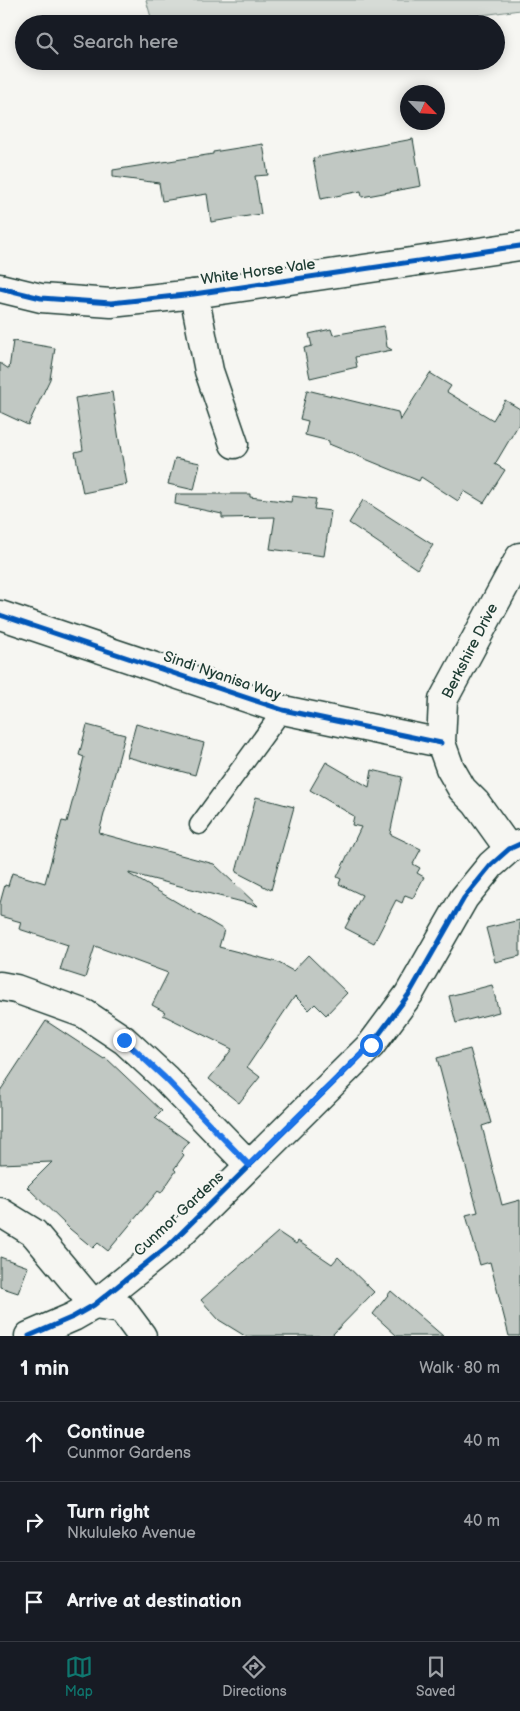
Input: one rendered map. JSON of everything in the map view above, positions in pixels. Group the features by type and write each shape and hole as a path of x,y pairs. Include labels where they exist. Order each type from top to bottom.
{"street":[{"name":"White Horse Vale","path":"0,288 41,298 111,303 194,294 520,246"},
{"path":"194,294 209,370 234,444"},
{"name":"Berkshire Drive","path":"514,846 462,789 450,768 441,743 443,700 520,557"},
{"name":"Sindi Nyanisa Way","path":"0,614 283,710 441,743"},
{"name":"Cunmor Gardens","path":"29,1336 73,1317 94,1305 169,1245 371,1045 409,994 464,898 492,865 514,846"},
{"path":"0,986 16,989 85,1014 124,1040 165,1078 249,1165"},
{"path":"0,1212 34,1234 94,1305 122,1309 142,1336"}],"lane":[{"path":"199,826 283,710"}],"shaded area":[{"path":"146,0 520,0 520,10 482,15 150,15"}],"building":[{"path":"413,139 421,186 362,197 361,191 321,199 313,158"},
{"path":"263,144 268,175 255,176 261,214 211,222 207,194 162,201 159,183 113,177 113,170"},
{"path":"384,326 387,347 392,350 355,357 357,367 310,378 304,348 312,346 309,334 331,329 333,335"},
{"path":"13,341 55,348 50,379 28,425 0,412 0,363 9,369"},
{"path":"430,373 451,386 447,392 493,420 505,400 520,409 520,422 495,464 505,470 484,503 464,491 458,501 421,477 419,481 329,444 329,441 305,435 308,421 300,419 307,390 398,412 400,421"},
{"path":"112,392 127,484 83,493 75,452 83,450 75,398"},
{"path":"175,458 200,463 194,490 168,484"},
{"path":"176,494 250,494 250,497 291,502 292,496 316,499 314,509 331,511 324,556 270,549 275,517 222,518 222,514 175,504"},
{"path":"363,500 433,545 417,569 349,523"},
{"path":"136,724 204,743 195,775 127,757"},
{"path":"87,725 125,735 99,833 214,864 258,906 129,874 224,930 219,947 277,962 293,971 308,955 347,993 326,1015 315,1004 309,1010 295,996 247,1067 260,1077 239,1103 209,1079 232,1049 163,1015 165,1012 152,1005 168,973 95,946 85,978 60,970 68,945 19,929 21,922 0,916 0,903 5,885 8,886 12,873 45,883 62,821 67,822 84,757 79,755"},
{"path":"326,762 369,787 372,770 402,777 390,834 421,849 413,864 420,868 417,873 424,877 413,898 405,895 402,903 396,900 374,943 345,928 362,895 339,884 341,879 337,877 361,827 352,825 354,816 310,790"},
{"path":"256,797 294,807 271,890 236,872"},
{"path":"520,920 520,956 495,962 486,928"},
{"path":"492,985 499,1012 456,1023 449,996"},
{"path":"46,1021 104,1059 105,1057 162,1111 155,1118 189,1142 181,1152 184,1155 174,1169 176,1171 161,1193 158,1191 108,1251 98,1243 93,1248 70,1229 27,1187 52,1162 0,1164 0,1091"},
{"path":"470,1049 491,1123 482,1126 502,1205 520,1200 520,1336 509,1336 490,1262 480,1265 466,1215 478,1212 437,1058"},
{"path":"278,1232 296,1244 298,1241 332,1264 338,1257 374,1292 331,1336 245,1336 219,1320 201,1300"},
{"path":"0,1257 28,1267 18,1293 0,1287"},
{"path":"391,1291 443,1336 397,1336 373,1314"}],"cycle path":[{"path":"0,288 41,298 111,303 194,294 520,246"},
{"path":"0,615 283,710 441,743"},
{"path":"29,1336 73,1317 94,1305 169,1245 371,1045 409,994 464,898 491,865 509,849 520,844"}],"route":[{"path":"124,1040 165,1078 249,1165 371,1045"}]}
